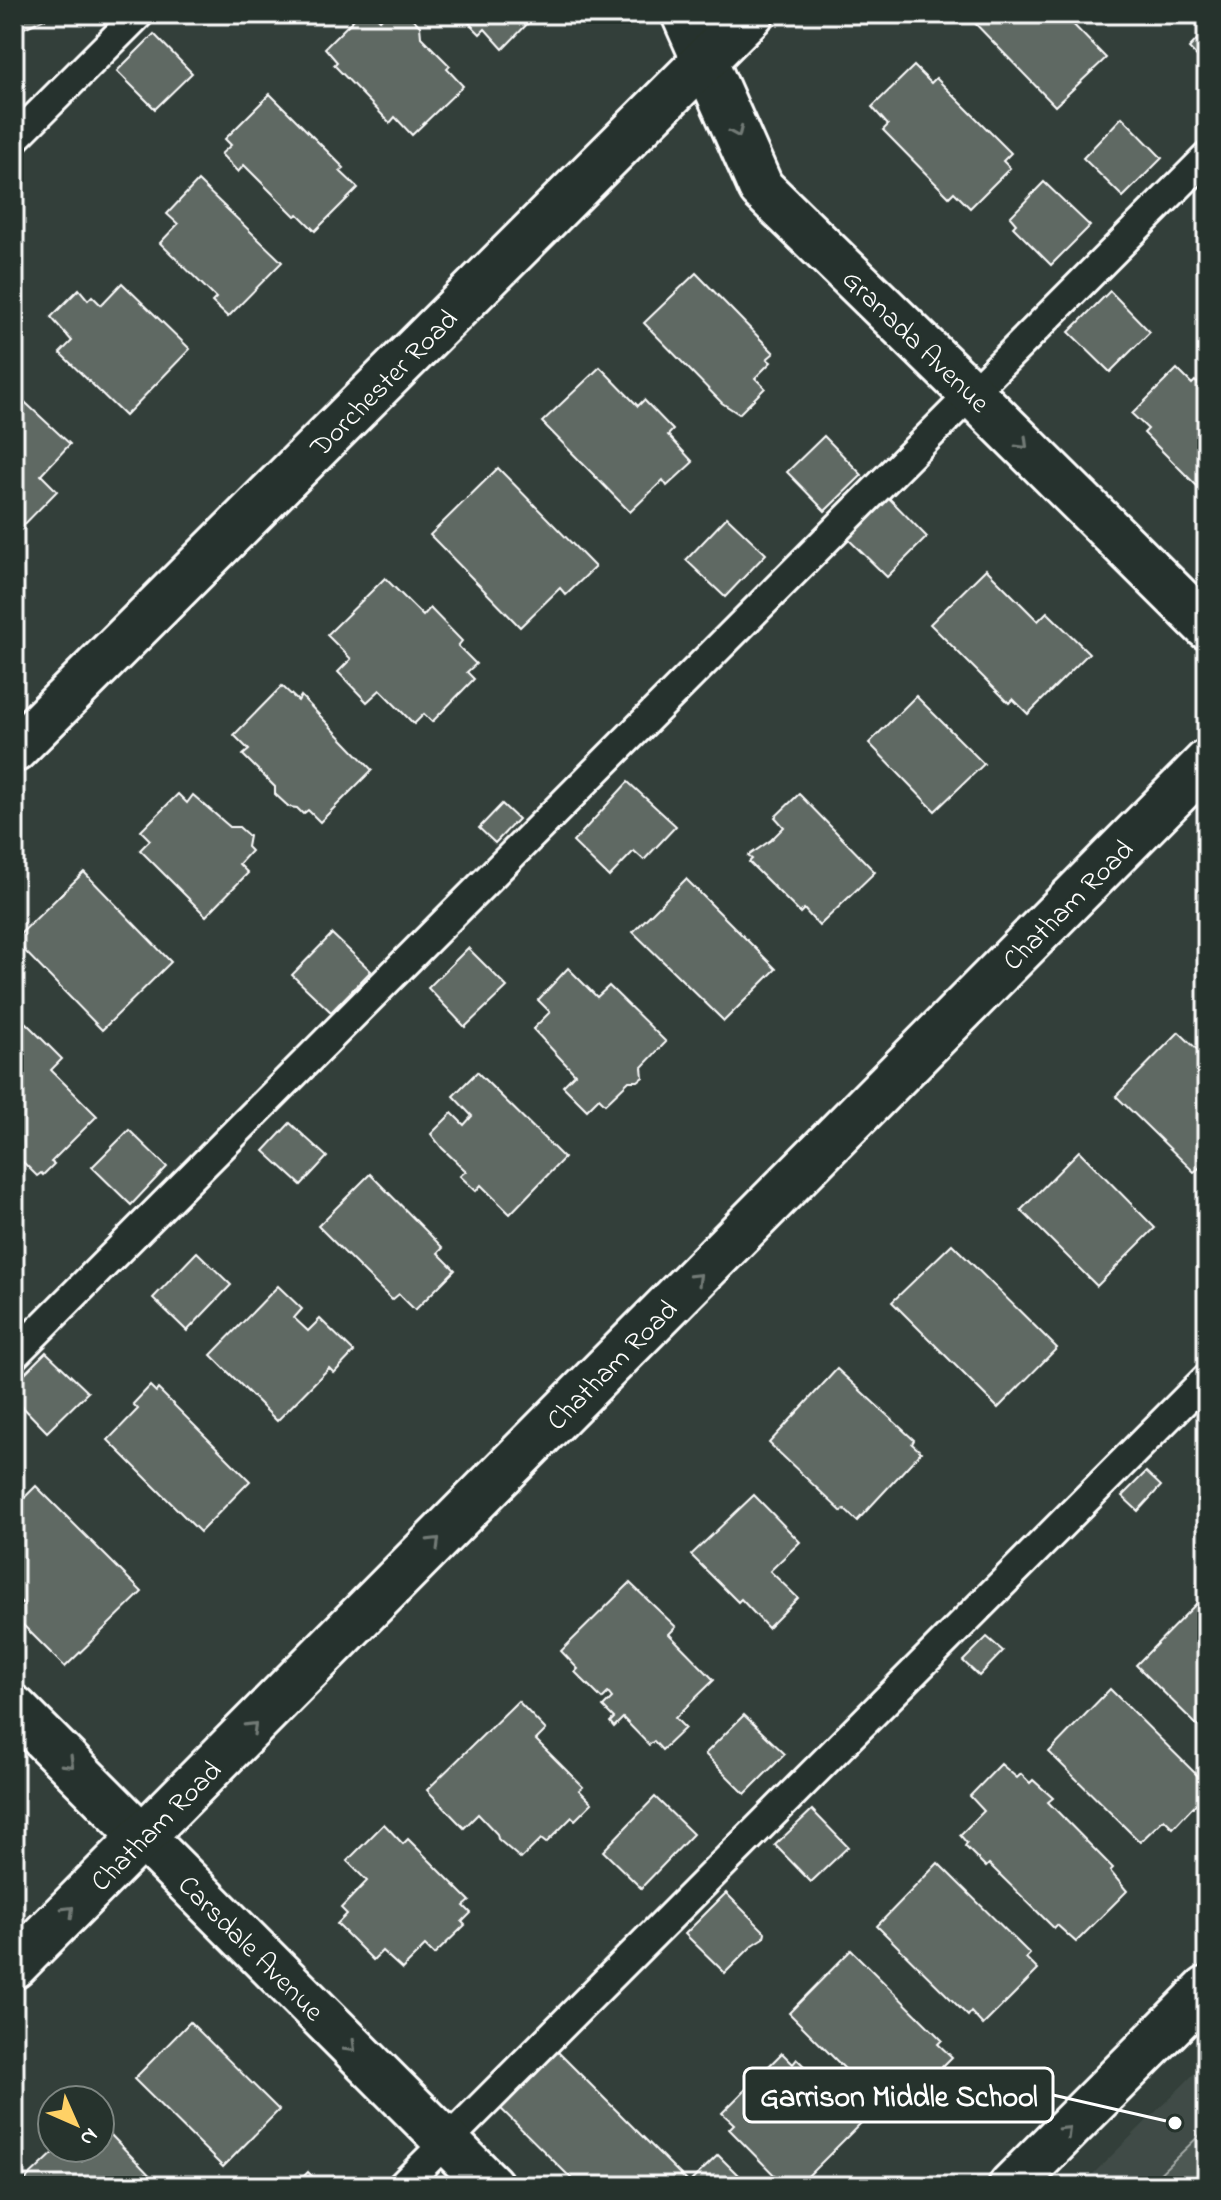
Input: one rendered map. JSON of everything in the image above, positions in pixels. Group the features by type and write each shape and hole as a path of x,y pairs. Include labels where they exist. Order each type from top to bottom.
{"street":[{"name":"Granada Avenue","path":"684,14 761,188 1207,627"},
{"name":"Dorchester Road","path":"14,750 751,14"},
{"name":"Chatham Road","path":"14,1966 1207,762"},
{"name":"Carsdale Avenue","path":"14,1708 491,2186"},
{"path":"1011,2186 1207,1989"}],"lane":[{"path":"14,139 139,14"},
{"path":"14,1355 1207,157"},
{"path":"402,2186 1207,1378"}],"shaded area":[{"path":"1207,2061 1207,2186 1081,2186"},
{"path":"1207,2128 1207,2186 1147,2186"}],"building":[{"path":"14,14 47,14 49,17 15,32"},
{"path":"359,14 374,14 380,20 386,14 411,17 420,26 421,37 450,66 447,69 463,86 412,135 395,117 390,123 334,65 337,62 325,48"},
{"path":"460,14 537,14 503,49 485,29 480,34"},
{"path":"966,14 1063,14 1106,58 1055,106"},
{"path":"1207,29 1207,67 1189,48"},
{"path":"154,34 192,73 155,109 117,71"},
{"path":"914,66 931,83 936,78 1011,153 1003,161 1010,168 970,208 954,192 949,197 883,130 888,125 872,107"},
{"path":"270,94 344,168 340,171 358,188 315,231 298,214 295,216 244,165 238,172 221,154 231,145 225,139"},
{"path":"1122,117 1162,158 1123,197 1083,158"},
{"path":"198,181 282,262 228,317 212,302 216,298 160,243 178,224 167,214"},
{"path":"1044,182 1090,226 1051,265 1013,227 1016,224 1010,217"},
{"path":"696,273 774,353 767,359 771,362 755,378 765,388 739,414 722,403 644,323"},
{"path":"122,283 190,349 125,416 60,353 72,341 51,317 79,289 88,300 92,296 101,305"},
{"path":"1110,291 1150,332 1110,372 1069,332"},
{"path":"600,367 638,406 644,400 673,430 668,435 693,462 667,486 663,480 630,512 542,422"},
{"path":"1177,369 1207,393 1207,496 1144,433 1148,429 1132,414"},
{"path":"14,392 70,444 41,475 57,491 16,533 14,530"},
{"path":"824,436 862,475 825,511 787,472"},
{"path":"498,468 595,567 566,595 560,588 520,627 430,535"},
{"path":"886,495 927,537 887,577 845,536"},
{"path":"727,517 766,554 725,597 686,560"},
{"path":"986,569 1038,621 1047,612 1089,653 1028,714 1013,699 1009,703 930,624"},
{"path":"385,578 423,616 430,608 462,641 458,646 476,664 467,672 474,679 432,722 424,714 414,724 380,690 367,702 338,672 351,659 327,635"},
{"path":"282,686 298,701 301,696 372,770 320,822 308,810 303,814 297,808 289,807 275,794 275,787 243,755 249,750 234,735"},
{"path":"916,696 984,764 935,811 869,743"},
{"path":"628,782 676,826 644,860 634,851 609,877 573,842"},
{"path":"178,794 187,803 193,795 230,827 239,827 249,836 247,847 251,851 239,864 248,873 206,916 140,850 150,840 141,831"},
{"path":"799,794 875,872 819,926 804,909 800,913 749,862 752,859 748,856 784,827 775,817"},
{"path":"502,804 518,819 495,843 479,828"},
{"path":"84,872 171,962 102,1030 14,940"},
{"path":"686,879 776,969 724,1021 633,932"},
{"path":"332,934 371,971 331,1012 292,975"},
{"path":"468,948 507,987 465,1027 428,988"},
{"path":"568,968 597,997 609,986 666,1042 642,1067 643,1077 638,1081 629,1081 605,1104 599,1098 587,1110 563,1086 575,1074 533,1029 550,1012 538,1000"},
{"path":"26,1023 62,1059 51,1070 97,1116 51,1162 54,1164 43,1175 37,1176 14,1153 14,1034"},
{"path":"1179,1032 1207,1059 1207,1162 1194,1172 1116,1096"},
{"path":"477,1072 564,1158 510,1214 481,1185 476,1191 460,1176 466,1171 431,1134 452,1113 464,1125 472,1116 453,1096"},
{"path":"290,1123 327,1157 301,1185 264,1151"},
{"path":"129,1130 167,1167 131,1205 92,1167"},
{"path":"1079,1151 1155,1228 1097,1286 1021,1210"},
{"path":"370,1174 443,1248 438,1253 455,1270 415,1310 399,1294 392,1300 318,1226"},
{"path":"952,1244 1057,1348 998,1408 892,1302"},
{"path":"197,1252 231,1285 187,1331 153,1298"},
{"path":"278,1286 302,1309 294,1318 308,1331 320,1319 354,1352 334,1373 329,1368 277,1421 211,1355"},
{"path":"46,1352 88,1392 47,1432 14,1398 14,1384"},
{"path":"837,1369 914,1440 912,1444 921,1452 857,1521 844,1509 842,1512 769,1443"},
{"path":"150,1386 156,1392 158,1389 250,1481 200,1532 108,1440 138,1409 133,1404"},
{"path":"1146,1472 1161,1486 1138,1511 1122,1496"},
{"path":"36,1486 142,1592 65,1667 14,1616 14,1611 22,1603 14,1595 14,1508"},
{"path":"754,1495 800,1542 770,1571 798,1598 768,1628 741,1599 738,1602 691,1555"},
{"path":"630,1583 676,1627 669,1634 714,1680 675,1718 685,1728 662,1750 654,1741 649,1745 623,1718 614,1727 610,1722 614,1718 603,1707 612,1698 608,1693 602,1699 575,1672 578,1669 561,1651"},
{"path":"1197,1603 1207,1613 1207,1735 1136,1665"},
{"path":"987,1637 1003,1651 979,1676 963,1661"},
{"path":"1110,1689 1202,1780 1199,1783 1207,1792 1173,1828 1164,1819 1140,1842 1049,1752"},
{"path":"518,1701 546,1730 536,1740 583,1787 579,1790 592,1803 575,1820 572,1817 546,1843 541,1839 521,1859 498,1839 478,1814 464,1828 427,1790"},
{"path":"744,1715 785,1754 745,1794 705,1754"},
{"path":"1001,1764 1017,1778 1021,1774 1030,1783 1033,1780 1053,1798 1048,1802 1113,1868 1110,1871 1127,1891 1076,1942 1057,1925 1054,1928 989,1864 986,1867 965,1846 967,1843 960,1835 984,1811 970,1796"},
{"path":"655,1797 693,1834 641,1888 603,1851"},
{"path":"812,1810 848,1847 811,1882 775,1845"},
{"path":"384,1824 403,1844 408,1839 470,1901 464,1906 471,1913 462,1922 465,1925 434,1955 425,1946 402,1969 382,1951 373,1960 337,1924 347,1914 341,1908 367,1881 347,1861"},
{"path":"938,1863 1030,1954 1026,1958 1038,1970 983,2025 971,2012 968,2016 877,1926"},
{"path":"726,1893 765,1932 764,1938 725,1973 685,1934"},
{"path":"851,1950 942,2040 938,2044 952,2057 896,2113 884,2100 880,2104 789,2013"},
{"path":"190,2022 279,2110 223,2167 134,2079"},
{"path":"551,2045 689,2183 718,2155 749,2186 579,2186 494,2102"},
{"path":"782,2053 793,2064 797,2059 861,2123 798,2186 785,2186 729,2129 734,2124 722,2113"},
{"path":"116,2140 160,2186 31,2186 25,2180 42,2164 116,2164"},
{"path":"308,2172 322,2186 294,2186"}],"place":[{"name":"Garrison Middle School","path":"1175,2123"}]}
